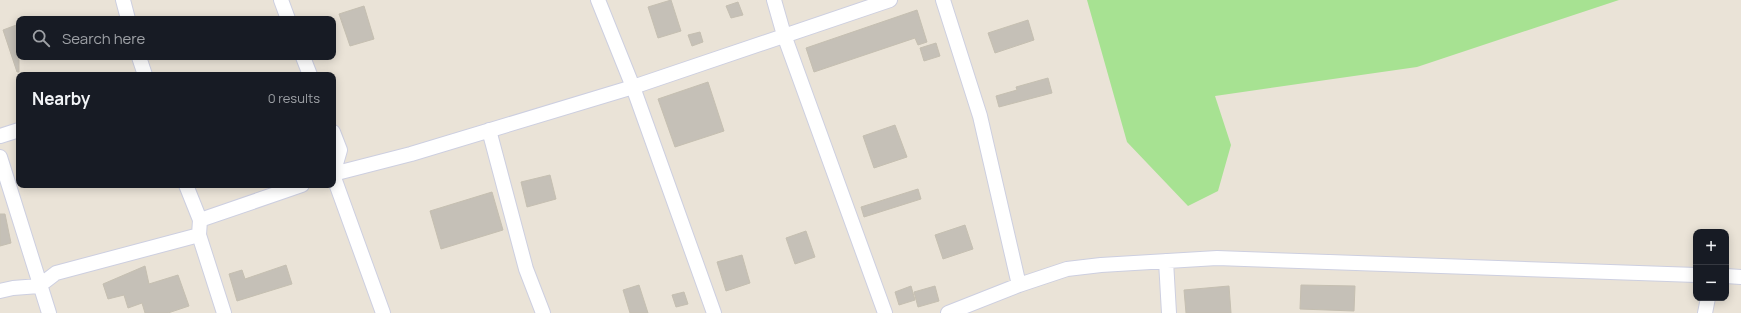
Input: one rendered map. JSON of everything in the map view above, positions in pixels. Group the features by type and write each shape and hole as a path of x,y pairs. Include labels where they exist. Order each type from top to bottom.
{"street":[{"path":"122,0 127,16"},
{"path":"280,0 287,16"},
{"path":"598,0 633,87 714,313"},
{"path":"774,0 784,36 885,313"},
{"path":"336,173 411,154 633,87 890,0"},
{"path":"943,0 980,116 1019,285"},
{"path":"140,60 144,72"},
{"path":"304,60 309,72"},
{"path":"489,130 526,269 543,313"},
{"path":"0,136 16,131"},
{"path":"336,140 340,150 336,164"},
{"path":"0,157 39,286 49,313"},
{"path":"336,182 383,313"},
{"path":"187,188 200,220 199,235 224,313"},
{"path":"200,220 293,188"},
{"path":"0,291 13,288 39,286 56,273 199,235"},
{"path":"948,313 1019,285 1067,269 1101,265 1217,258 1693,275"},
{"path":"1166,261 1168,313"},
{"path":"1729,276 1741,277"},
{"path":"1705,313 1707,301"}],"green space":[{"path":"1087,0 1619,0 1417,67 1215,96 1231,145 1218,191 1188,206 1127,142"}],"building":[{"path":"671,0 681,31 658,38 648,7"},
{"path":"738,2 743,15 731,18 726,6"},
{"path":"364,6 374,39 350,46 339,14"},
{"path":"917,10 927,42 918,45 915,38 814,72 806,48"},
{"path":"1028,20 1034,40 995,53 988,33"},
{"path":"16,25 16,60 19,60 19,72 17,72 3,30"},
{"path":"700,32 703,42 692,46 688,35"},
{"path":"936,43 940,56 924,61 920,48"},
{"path":"1048,78 1052,93 999,107 996,96 1017,90 1016,87"},
{"path":"708,82 724,131 675,147 658,99"},
{"path":"895,125 907,157 874,168 863,136"},
{"path":"550,175 556,199 527,207 521,182"},
{"path":"918,189 921,199 864,217 861,207"},
{"path":"492,192 503,230 441,249 430,211"},
{"path":"0,214 5,214 11,243 0,246"},
{"path":"965,225 973,249 943,259 935,235"},
{"path":"806,231 815,257 795,264 786,238"},
{"path":"742,255 750,283 726,291 717,262"},
{"path":"286,265 292,284 237,301 229,274 242,270 245,279"},
{"path":"145,266 149,284 178,275 189,306 168,313 145,313 142,303 128,308 124,295 108,299 103,284"},
{"path":"639,285 648,313 630,313 623,290"},
{"path":"1301,285 1355,286 1354,311 1300,309"},
{"path":"911,286 915,300 899,305 895,292"},
{"path":"935,286 939,301 918,307 914,292"},
{"path":"1229,286 1231,313 1186,313 1184,290"},
{"path":"684,292 688,304 676,307 672,295"}]}
